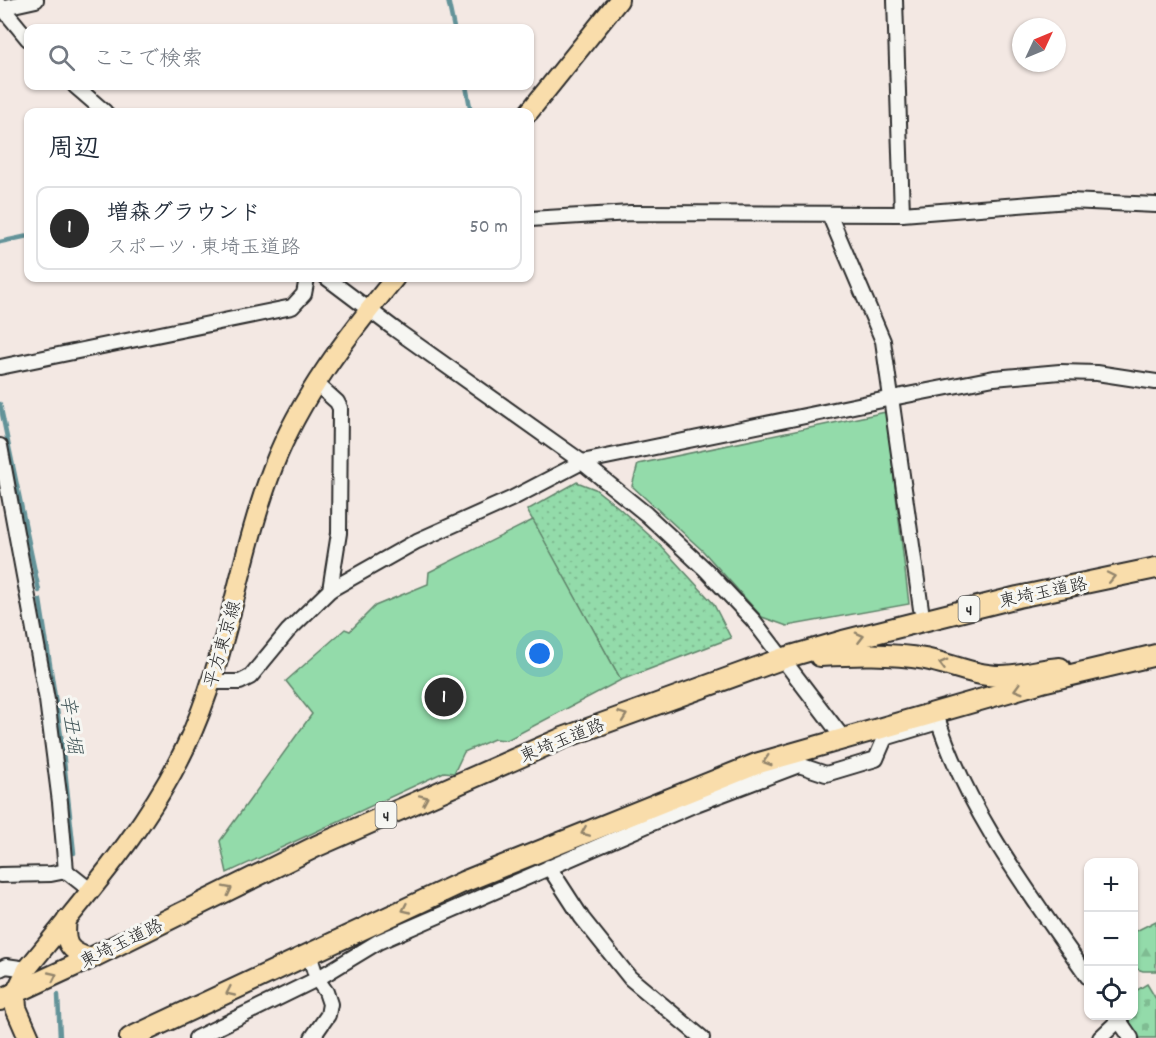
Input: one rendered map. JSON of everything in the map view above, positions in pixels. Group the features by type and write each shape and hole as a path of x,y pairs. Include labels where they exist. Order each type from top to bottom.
{"highway":[{"name":"東埼玉道路","path":"7,997 317,846 552,742 784,658 843,641 1018,597 1156,568"},
{"path":"784,658 845,654 893,655 926,659 966,670 1001,676 1045,669 1104,667"},
{"path":"130,1038 463,882 759,763 843,738 937,717 1104,667 1156,655"},
{"path":"7,997 15,1008 29,1038"}],"main road":[{"path":"532,108 619,0"},
{"name":"平方東京線","path":"7,997 156,800 185,749 212,682 273,468 299,412 370,309 392,282"},
{"path":"67,919 65,934 69,947 76,953 91,958"}],"street":[{"path":"24,34 1,7 36,0"},
{"path":"895,0 902,214"},
{"path":"80,90 100,108"},
{"path":"534,219 631,213 902,214 1069,201 1156,205"},
{"path":"829,214 883,341 921,609"},
{"path":"0,367 292,307 304,294 306,282"},
{"path":"333,282 615,487 690,554 753,620 843,738"},
{"path":"212,682 240,682 250,677 288,631 330,590 417,541 511,499 582,462 994,378 1060,372 1097,373 1156,382"},
{"path":"317,384 337,402 340,408 339,533 330,590"},
{"path":"0,446 47,700 66,871 90,890"},
{"path":"196,1038 317,980 378,942 549,867 696,804 799,765 826,774 876,759 885,738 937,717 962,780 1004,857 1084,970"},
{"path":"549,867 582,918 630,978 702,1038"},
{"path":"0,875 51,874 66,871"},
{"path":"309,954 317,980 326,992 330,1004 328,1015 312,1038"},
{"path":"0,969 6,966 27,969"},
{"path":"1100,1038 1115,1020"},
{"path":"1118,1020 1131,1038"}],"green space":[{"path":"886,412 909,604 787,626 762,617 703,551 632,486 638,464"},
{"path":"577,482 595,489 659,544 713,603 731,638 621,680 527,510"},
{"path":"533,520 621,680 507,740 494,739 464,752 454,773 444,772 227,873 220,841 312,714 286,681 345,629 350,631 375,606 428,584 429,572"},
{"path":"1156,921 1156,971 1138,969 1138,930"},
{"path":"1147,984 1156,999 1156,1038 1140,1038 1128,1020 1138,1020 1138,990"}],"waterway":[{"path":"448,0 453,24"},
{"path":"467,90 470,108"},
{"path":"0,242 24,237"},
{"name":"辛丑堀","path":"0,404 39,591"},
{"name":"辛丑堀","path":"40,600 62,742 74,853"},
{"name":"辛丑堀","path":"58,995 60,1038"}],"place":[{"name":"増森グラウンド","path":"444,697"}]}
